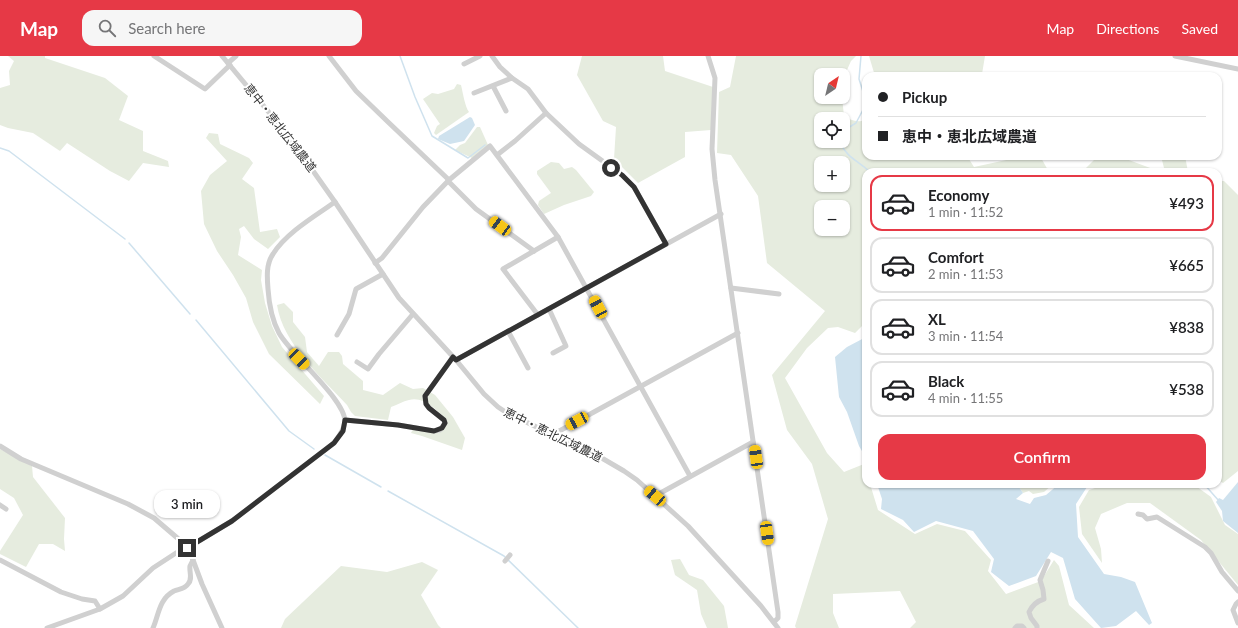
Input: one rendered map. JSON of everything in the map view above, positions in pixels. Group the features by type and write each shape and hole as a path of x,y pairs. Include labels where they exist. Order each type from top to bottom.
{"street":[{"path":"154,56 205,89 236,56"},
{"name":"恵中・恵北広域農道","path":"222,56 287,134 335,202 399,298 455,359 484,394 498,407 552,435 600,457 624,471 655,496 688,526 747,591 778,628"},
{"path":"329,56 356,90 476,209 534,251"},
{"path":"464,64 480,56"},
{"path":"492,56 500,67 512,78 528,89 546,113 579,144 622,175 634,187 666,244"},
{"path":"708,56 715,78 712,149 778,612 778,618 774,622"},
{"path":"1175,56 1238,69"},
{"path":"474,93 512,78"},
{"path":"492,86 506,111"},
{"path":"497,155 546,113"},
{"path":"375,263 382,258 423,207 448,181 490,146 558,237 690,476"},
{"path":"47,628 100,609 123,596 152,568 232,521 334,443 343,431 345,420 342,408 299,359 279,333 273,319 268,297 267,276 270,259 278,247 293,232 335,202"},
{"path":"345,420 398,425 434,431 440,430 445,423 444,420 429,408 426,404 425,396 455,359 586,289 721,214"},
{"path":"538,314 503,269 558,237"},
{"path":"337,335 349,314 356,289 383,274"},
{"path":"731,288 779,294"},
{"path":"549,309 566,346 553,353"},
{"path":"357,362 368,369 413,314"},
{"path":"508,331 528,368"},
{"path":"552,435 738,333"},
{"path":"655,496 754,442"},
{"path":"0,446 21,458 143,511 154,518 187,548 222,628"},
{"path":"0,505 6,509"},
{"path":"1138,514 1143,515 1147,519 1157,517 1206,547 1222,572 1238,591"},
{"path":"505,561 509,555"},
{"path":"0,560 61,592 82,599 95,601 100,609"},
{"path":"153,628 160,605 164,600 169,594 184,588 189,584 191,578 190,566 193,560"},
{"path":"1037,628 1029,612 1038,601 1044,599 1040,580 1048,561"},
{"path":"1238,602 1233,610 1238,623"},
{"path":"1015,628 1017,626 1022,626 1024,628"}],"shaded area":[{"path":"8,56 45,56 45,58 105,78 128,96 119,120 143,131 143,151 168,161 169,167 143,163 129,181 110,171 67,143 60,151 33,133 0,125 0,88 10,85 9,71 14,61"},
{"path":"582,56 663,56 665,71 713,87 711,130 685,132 685,157 638,183 614,159 616,127 603,121 577,75"},
{"path":"736,56 856,56 851,61 848,68 814,68 814,104 843,104 844,112 814,112 814,148 850,148 850,119 857,121 862,120 862,160 970,160 974,167 1006,160 1042,160 1047,168 862,168 862,326 855,333 838,327 828,328 807,348 785,378 827,453 844,472 862,465 862,488 871,488 878,510 915,534 937,524 965,531 991,560 988,571 1006,594 1041,581 1054,560 1059,566 1069,605 1094,628 910,628 916,622 900,591 833,594 833,613 839,628 796,628 795,626 828,519 812,464 787,430 772,375 825,311 767,263 758,196 731,155 717,153 719,92 730,87"},
{"path":"869,56 985,56 982,72 874,72"},
{"path":"457,84 461,85 465,103 469,112 436,135 434,133 437,126 440,124 423,99 432,93 438,94 454,89"},
{"path":"477,127 480,127 488,145 472,158 455,150 460,145 465,143"},
{"path":"209,133 218,134 220,144 249,158 253,163 242,179 254,188 260,232 277,229 280,237 268,249 254,239 244,226 239,229 241,237 238,255 262,270 261,280 265,303 272,326 282,347 324,396 320,404 269,354 253,322 246,298 217,251 204,224 201,191 210,175 227,161 206,138"},
{"path":"1094,160 1129,160 1150,168 1086,168"},
{"path":"1162,160 1186,160 1187,168 1164,168"},
{"path":"551,162 559,163 564,169 572,167 576,170 594,192 591,196 564,205 544,214 538,205 539,201 551,193 537,174 537,171"},
{"path":"1222,181 1224,181 1238,195 1238,471 1223,483"},
{"path":"284,303 293,312 293,322 305,337 307,352 319,366 328,352 339,352 342,356 343,364 363,381 363,390 383,395 400,383 413,389 423,388 435,395 453,417 465,438 462,450 411,433 413,429 439,433 446,426 446,419 434,408 420,400 414,399 391,407 388,420 355,416 347,405 315,372 295,347 281,319 277,305"},
{"path":"0,449 32,466 33,477 65,518 65,551 53,544 39,544 26,567 0,554 0,551 23,515 14,498 0,489"},
{"path":"1020,488 1048,488 1044,492 1033,494 1029,491 1023,493"},
{"path":"1095,488 1199,488 1211,497 1225,525 1238,534 1238,585 1201,540 1150,503 1127,503 1101,514 1095,528 1101,549 1102,563 1082,534 1079,507 1089,490"},
{"path":"680,559 689,575 703,580 724,606 728,628 707,628 701,614 697,590 675,575 671,560"},
{"path":"422,562 438,570 421,595 441,628 281,628 285,619 341,566 387,572"}],"water":[{"path":"470,117 475,125 464,141 450,144 438,139 439,136"},
{"path":"862,339 862,451 847,412 839,397 835,357 847,347"},
{"path":"1238,482 1238,533 1223,521 1222,511 1216,502 1219,498 1223,500"},
{"path":"878,488 1020,488 1023,493 1016,499 1030,504 1034,498 1046,495 1054,488 1086,488 1076,504 1078,537 1104,574 1121,577 1135,582 1152,623 1149,625 1136,611 1116,626 1101,628 1075,599 1063,558 1051,552 1036,576 1009,586 991,572 994,559 973,531 936,521 914,532 903,520 881,509 882,499"}],"waterway":[{"path":"400,56 415,97 432,136 468,158 485,145"},
{"path":"861,56 859,79 862,88"},
{"path":"850,127 856,123 862,112"},
{"path":"0,148 9,151 125,239"},
{"path":"843,148 865,168"},
{"path":"129,243 190,314"},
{"path":"196,320 289,431 314,449"},
{"path":"325,455 381,487"},
{"path":"1208,488 1219,501"},
{"path":"388,491 504,556 578,628"}],"route":[{"path":"187,548 232,521 334,443 343,431 345,420 398,425 434,431 440,430 444,426 444,420 429,408 426,404 425,396 453,357 456,360 666,244 634,187 622,175 611,168"}]}
